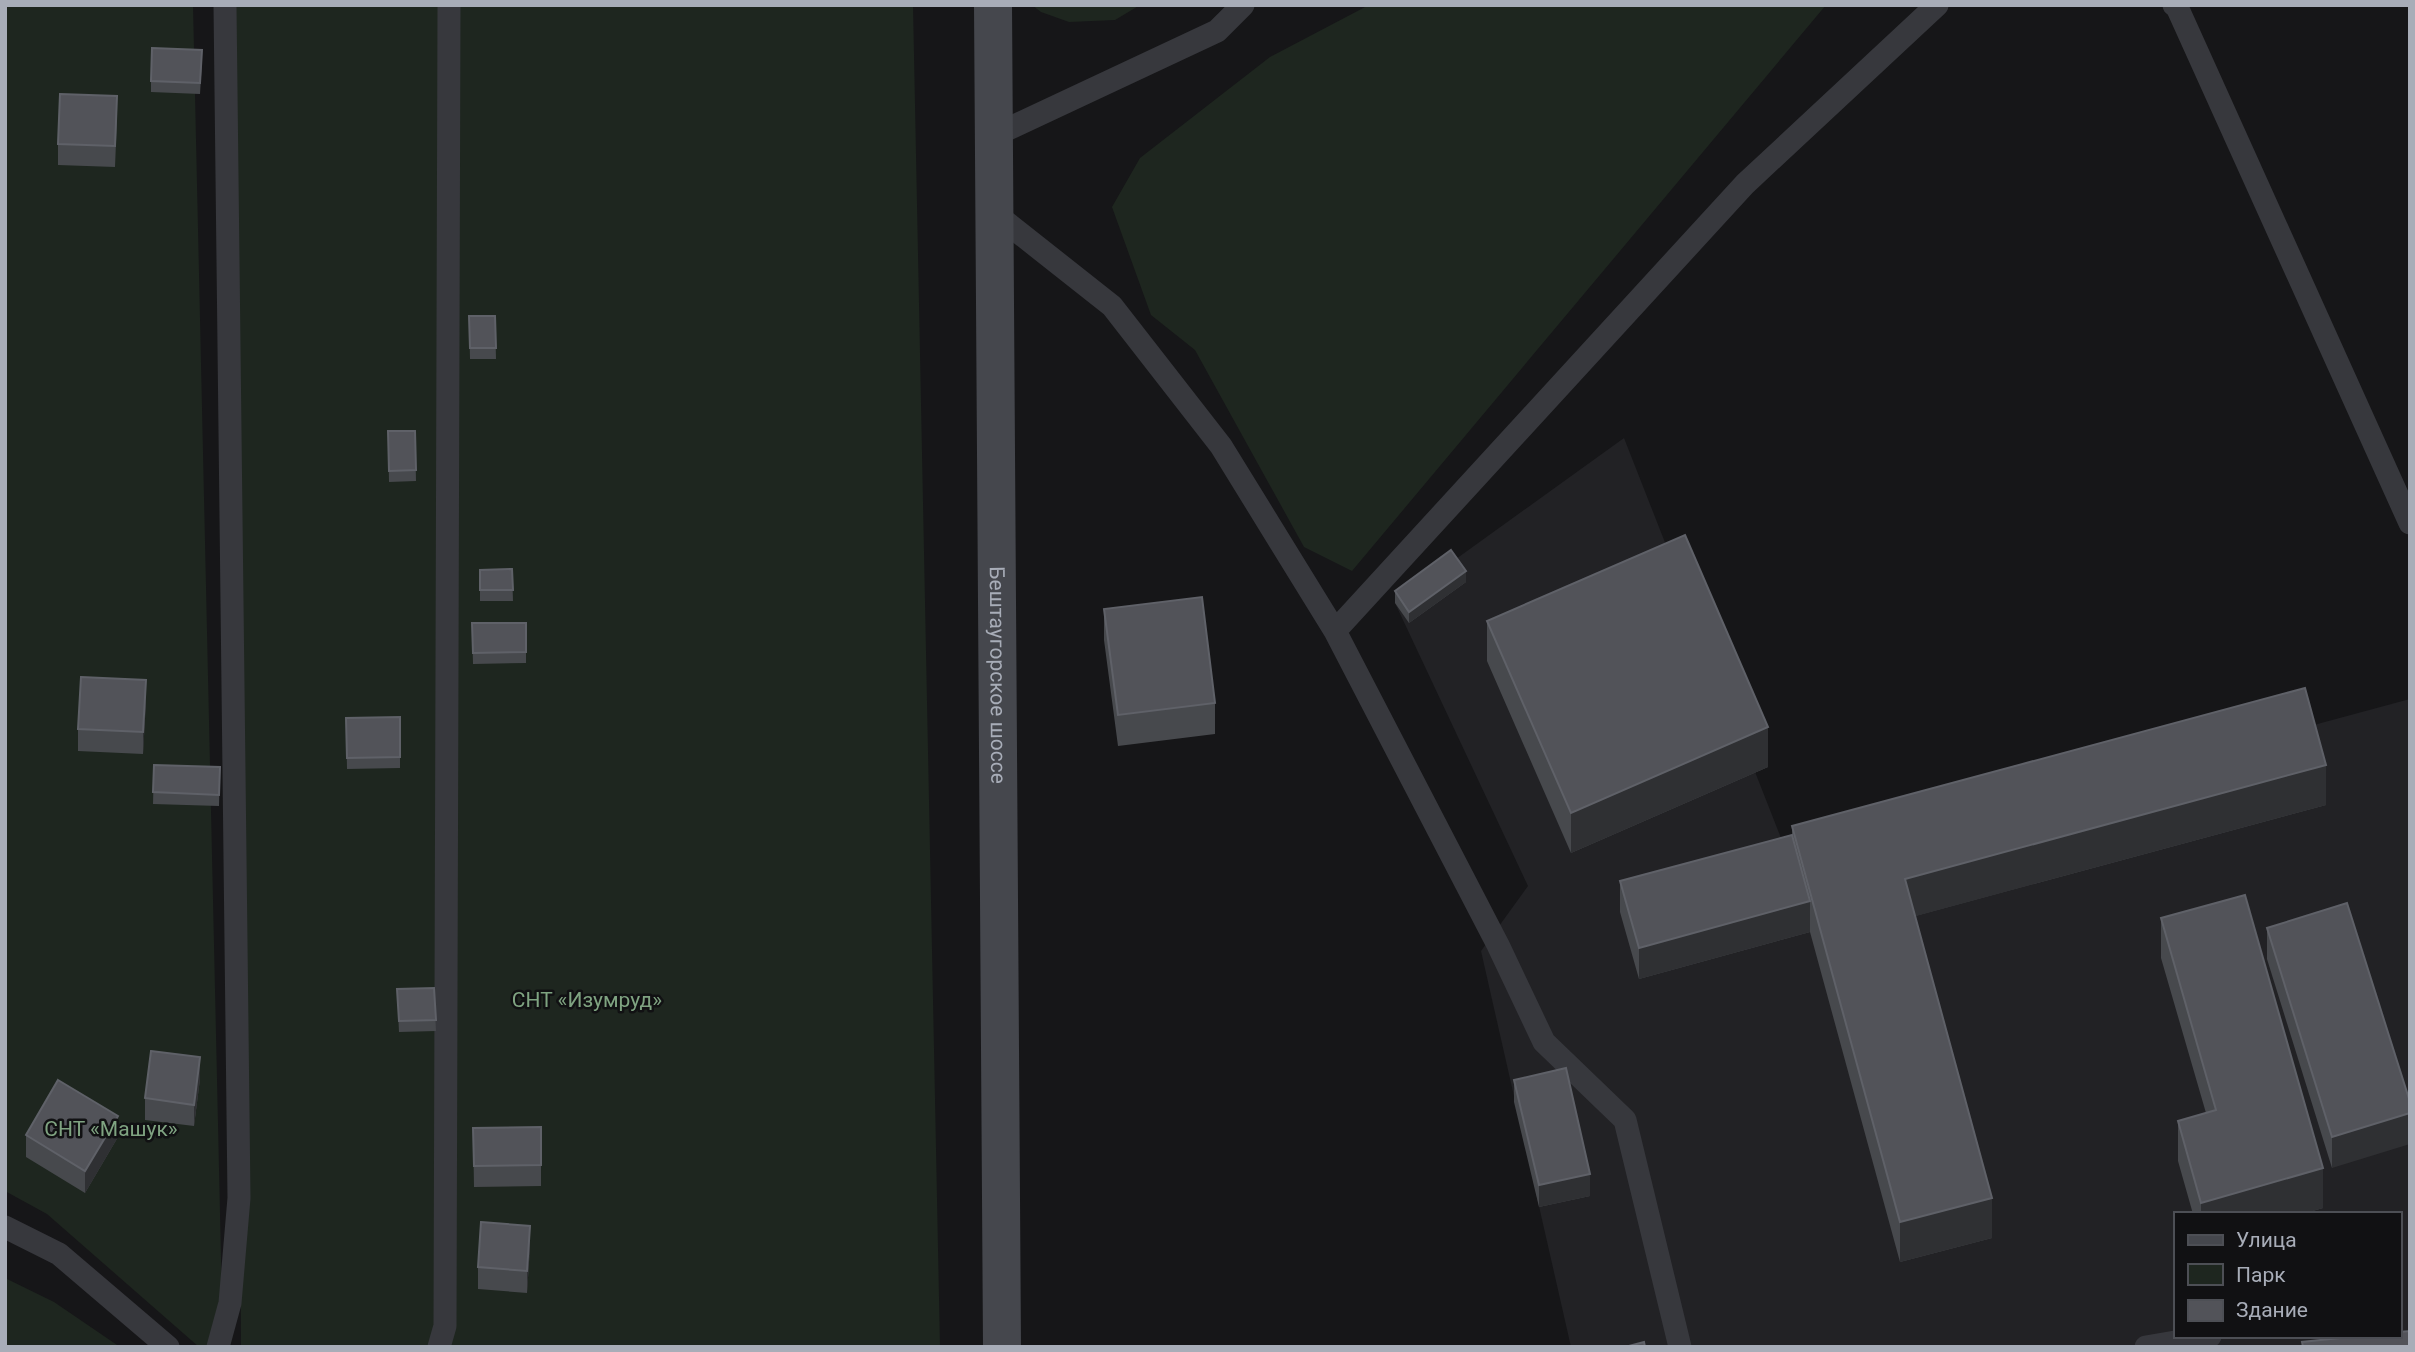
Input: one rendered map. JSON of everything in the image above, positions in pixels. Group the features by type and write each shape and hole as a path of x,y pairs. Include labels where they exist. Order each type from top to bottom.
{"street":[{"name":"Бештаугорское шоссе","path":"993,5 1002,1347"}],"lane":[{"path":"218,1347 230,1303 239,1198 225,5"},
{"path":"439,1347 445,1326 449,5"},
{"path":"993,136 1217,31 1243,5"},
{"path":"1335,631 1745,184 1937,5"},
{"path":"2174,5 2410,523"},
{"path":"993,212 1112,306 1221,446 1335,631 1498,945 1544,1042 1625,1120 1680,1347"},
{"path":"5,1227 59,1254 168,1347"},
{"path":"2146,1347 2198,1338"}],"shaded area":[{"path":"1624,438 1792,866 2410,699 2410,1347 1571,1347 1481,951 1528,886 1395,603"}],"green space":[{"name":"СНТ «Машук»","path":"5,5 193,5 223,1347 199,1347 47,1214 5,1191"},
{"name":"СНТ «Изумруд»","path":"236,5 913,5 940,1347 241,1347"},
{"path":"1032,5 1140,5 1115,20 1069,22 1041,12"},
{"path":"1369,5 1826,5 1352,571 1304,547 1195,350 1151,315 1112,207 1140,158 1270,57"},
{"path":"5,1278 54,1302 120,1347 5,1347"}],"building":[{"path":"152,48 202,50 200,83 151,81"},
{"path":"60,94 117,96 115,146 58,144"},
{"path":"469,316 495,316 496,348 470,348"},
{"path":"388,431 415,431 416,470 389,471"},
{"path":"1685,535 1768,727 1571,813 1487,621"},
{"path":"1451,550 1466,571 1409,612 1395,591"},
{"path":"512,569 513,590 480,590 480,570"},
{"path":"1202,597 1215,703 1118,715 1104,609"},
{"path":"472,623 526,623 526,652 473,653"},
{"path":"81,677 146,680 143,732 78,729"},
{"path":"2305,688 2326,765 1905,879 1992,1198 1900,1222 1792,826"},
{"path":"400,717 400,757 347,758 346,718"},
{"path":"154,765 220,767 219,795 153,792"},
{"path":"1792,835 1810,901 1639,948 1620,881"},
{"path":"2245,895 2323,1168 2201,1203 2178,1121 2216,1110 2161,918"},
{"path":"2347,903 2410,1102 2410,1113 2332,1137 2267,928"},
{"path":"434,988 436,1020 399,1021 397,989"},
{"path":"151,1051 200,1057 194,1105 145,1098"},
{"path":"1566,1068 1590,1174 1539,1185 1514,1080"},
{"path":"58,1080 118,1116 85,1171 26,1135"},
{"path":"541,1127 541,1165 474,1166 473,1128"},
{"path":"481,1222 530,1226 527,1271 478,1267"},
{"path":"2410,1331 2410,1347 2303,1347 2302,1342 2340,1338 2401,1338 2401,1332"},
{"path":"1644,1342 1645,1347 1625,1347"}]}
